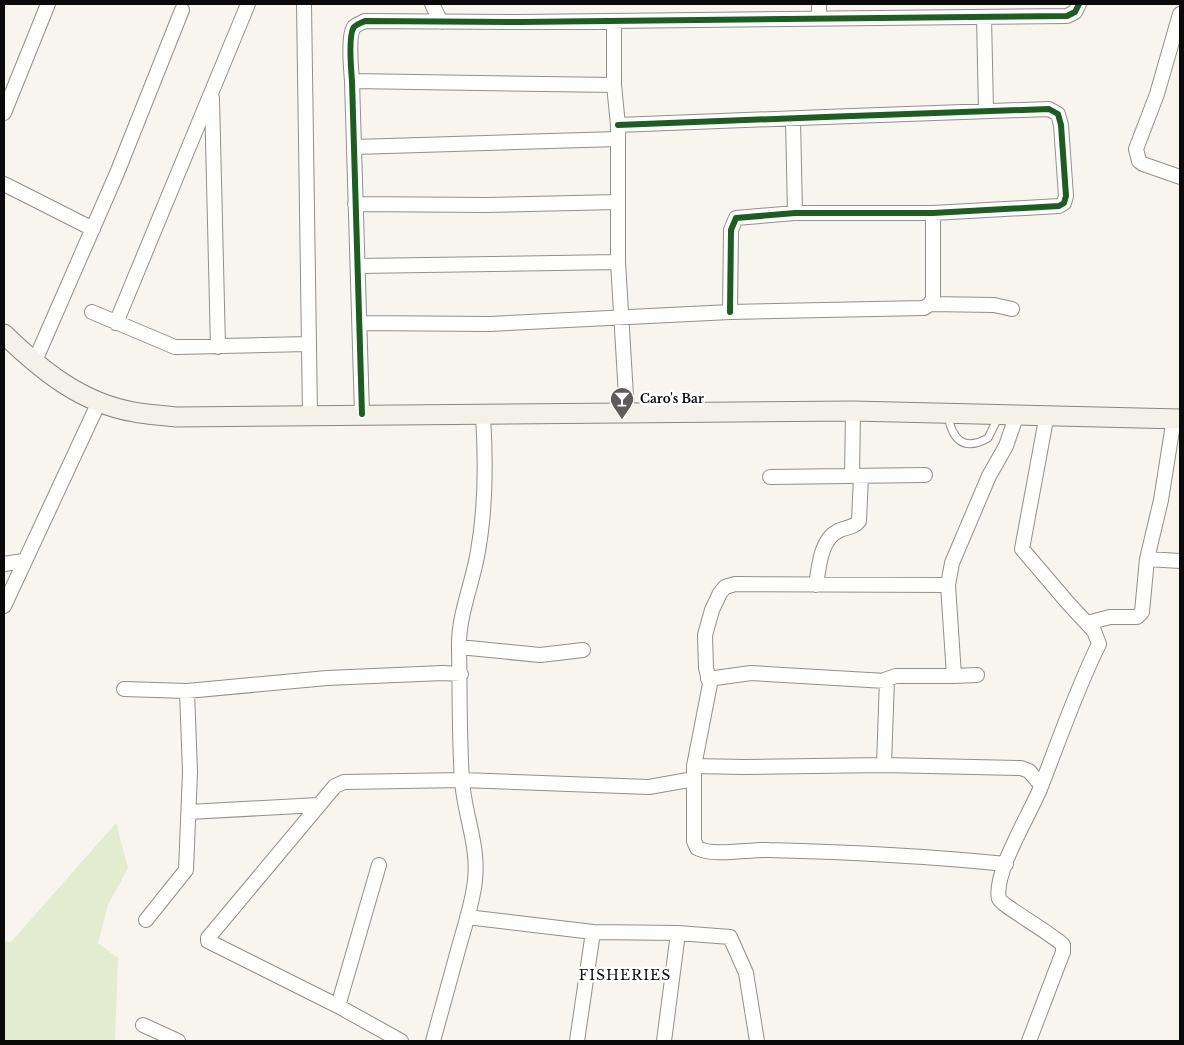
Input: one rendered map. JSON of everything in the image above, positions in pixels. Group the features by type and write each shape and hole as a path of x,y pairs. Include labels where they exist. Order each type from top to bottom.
{"main road":[{"path":"4,334 34,363 68,387 99,402 133,412 176,417 362,414 483,416 853,411 1046,414 1177,419"}],"street":[{"path":"4,113 48,4"},
{"path":"116,322 212,96 248,4"},
{"path":"304,4 310,415"},
{"path":"432,4 441,22"},
{"path":"819,4 819,19"},
{"path":"362,414 351,37 353,29 357,24 365,21 614,21 1067,16 1078,10 1079,4"},
{"path":"34,363 93,229 182,10"},
{"path":"1180,14 1157,94 1136,149 1139,161 1143,164 1180,177"},
{"path":"984,17 986,111"},
{"path":"614,21 614,85 618,125 618,262 627,413"},
{"path":"352,80 614,85"},
{"path":"212,96 218,347"},
{"path":"618,125 793,119 873,114 1049,109 1056,113 1061,125 1066,200 1059,206 1052,208 933,213 795,213 740,217 734,220 731,230 730,312"},
{"path":"793,119 795,213"},
{"path":"355,146 618,139"},
{"path":"4,184 93,229"},
{"path":"355,204 486,205 617,202"},
{"path":"930,304 933,298 933,213"},
{"path":"358,266 618,262"},
{"path":"360,323 490,324 730,312 914,310 930,304 994,305 1012,309"},
{"path":"92,312 169,346 218,347 308,344"},
{"path":"4,606 23,561 99,402"},
{"path":"816,585 819,562 832,534 859,521 853,411"},
{"path":"954,676 948,585 952,563 989,476 1006,446 1009,414"},
{"path":"1029,1041 1063,952 1063,945 1038,924 1000,902 1000,887 1006,864 1042,785 1099,644 1098,636 1022,549 1046,414"},
{"path":"434,1041 475,880 476,857 462,780 462,746 458,726 461,674 459,647 463,616 478,552 486,488 483,416"},
{"path":"1087,623 1110,617 1130,618 1141,615 1147,559 1177,419"},
{"path":"770,477 925,475"},
{"path":"1147,559 1180,561"},
{"path":"4,564 23,561"},
{"path":"948,585 735,584 726,587 712,610 705,635 709,690 694,772 694,841 697,848 703,851 821,852 944,858 1006,864"},
{"path":"459,647 540,655 583,650"},
{"path":"124,689 187,691 327,678 444,673 461,674"},
{"path":"708,678 751,673 886,681 896,676 977,675"},
{"path":"884,765 886,681"},
{"path":"146,920 186,870 189,812 187,691"},
{"path":"401,1041 338,1006 208,941 208,938 318,805 335,786 344,782 462,780 649,787 694,772 744,767 884,765 1021,768 1029,771 1042,785"},
{"path":"189,812 318,805"},
{"path":"338,1006 379,865"},
{"path":"467,917 593,932 678,933 730,937 746,973 756,1041"},
{"path":"577,1041 593,932"},
{"path":"664,1041 678,933"},
{"path":"142,1025 172,1040"}],"lane":[{"path":"947,412 952,435 958,441 967,443 982,441 988,438 1009,414"}],"green space":[{"path":"116,823 128,868 108,905 98,943 118,958 115,1041 4,1041 4,941 11,942"}],"cycle path":[{"path":"362,414 350,53 352,31 358,24 365,21 519,22 1067,16 1075,12 1079,4"},
{"path":"618,125 1049,109 1058,114 1061,125 1066,196 1064,203 1059,206 933,213 795,213 736,218 731,230 730,312"}],"place":[{"name":"Caro's Bar","path":"622,420"}],"district":[{"name":"FISHERIES","path":"625,975"}]}
